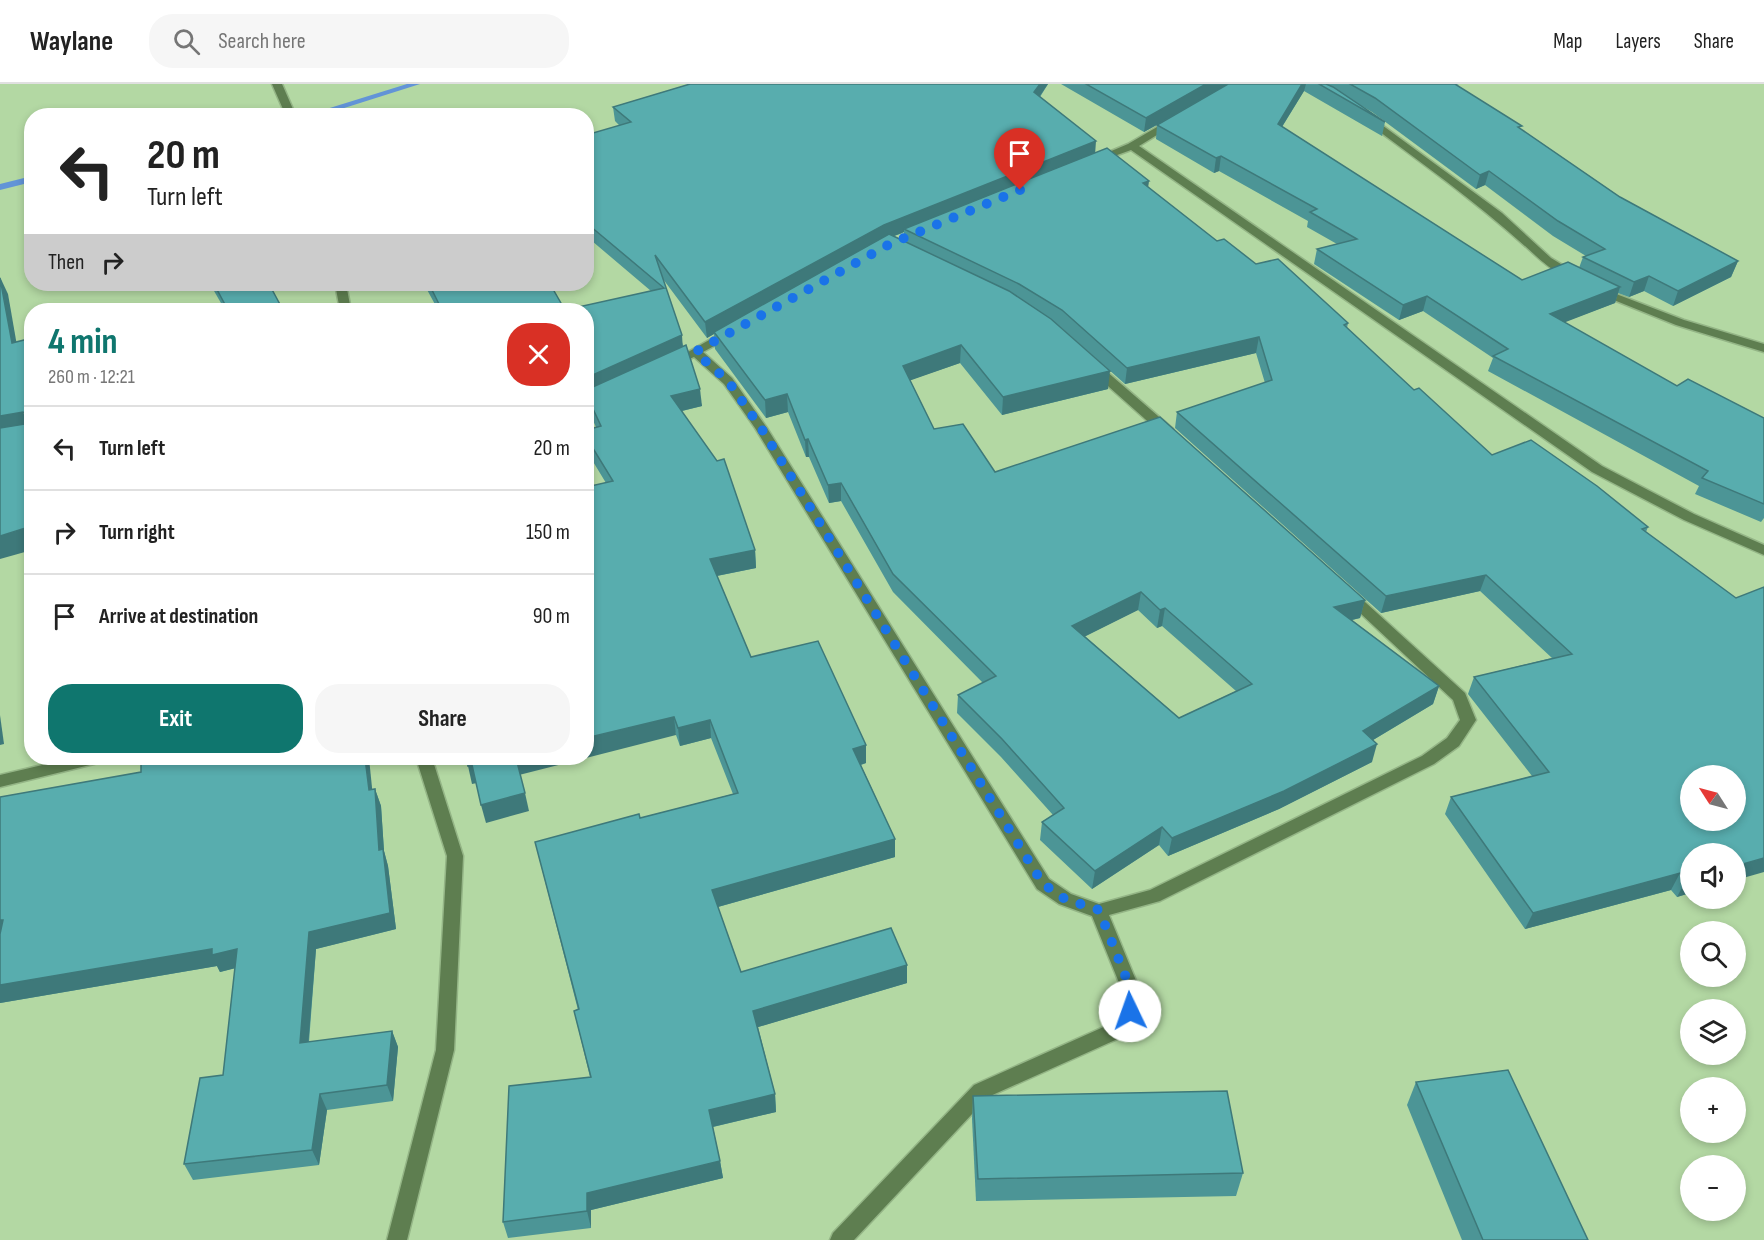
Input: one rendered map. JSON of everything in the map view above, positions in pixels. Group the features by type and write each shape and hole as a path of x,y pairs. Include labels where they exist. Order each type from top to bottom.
{"street":[{"path":"277,84 288,108"},
{"path":"1362,114 1498,214 1547,260 1583,283 1658,315 1764,348"},
{"path":"1087,163 1132,146 1181,118"},
{"path":"1132,146 1597,469 1689,517 1764,550"},
{"path":"673,362 746,324"},
{"path":"695,352 728,381 761,428 1043,884 1065,899 1099,910 1154,896 1428,760 1454,742 1468,720 1460,698 1340,586"},
{"path":"1080,354 1175,438"},
{"path":"0,781 65,765"},
{"path":"397,1240 445,1050 455,856 426,765"},
{"path":"840,1240 981,1091 1115,1031 1130,1011 1133,995 1099,910"}],"building":[{"path":"690,84 1040,84 1034,92 1096,141 884,225 705,322 655,255 682,335 594,374 594,304 664,288 594,229 594,133 631,122 613,107"},
{"path":"1086,84 1206,84 1146,118"},
{"path":"1228,84 1302,84 1278,124 1522,280 1568,262 1620,287 1550,314 1677,386 1688,379 1764,418 1764,504 1702,478 1708,471 1493,356 1508,349 1427,296 1403,305 1317,249 1357,239 1310,212 1317,209 1221,156 1216,158 1157,125"},
{"path":"1319,84 1333,87 1385,122"},
{"path":"1350,84 1455,84 1522,126 1518,127 1620,197 1738,261 1678,291 1649,276 1634,282 1583,257 1605,249 1558,221 1489,171 1480,175 1375,98"},
{"path":"1107,148 1149,181 1143,183 1217,241 1224,239 1256,264 1278,259 1348,323 1344,325 1414,390 1419,388 1492,455 1531,440 1597,486 1648,527 1642,529 1736,598 1764,587 1764,858 1746,863 1746,843 1680,843 1680,873 1533,913 1451,797 1549,772 1474,677 1572,654 1486,575 1386,596 1177,412 1272,380 1259,337 1127,368 1062,310 1019,284 904,229"},
{"path":"889,234 1009,291 1051,319 1110,371 1003,397 961,345 903,366 934,429 963,424 995,472 1160,417 1365,600 1334,607 1439,686 1363,731 1377,744 1284,791 1172,838 1162,827 1095,871 1042,822 1064,808 1002,739 958,695 996,676 893,574 841,483 828,485 808,439 805,440 787,394 765,400 714,332","holes":["1141,592 1160,610 1165,608 1252,684 1179,718 1072,626"]},
{"path":"0,278 12,343 24,340 24,413 0,416"},
{"path":"218,291 273,291 279,303 224,303"},
{"path":"432,291 554,291 561,303 438,303"},
{"path":"686,345 700,389 671,396 717,461 724,459 755,550 710,559 751,657 818,641 866,745 853,749 895,839 712,890 741,972 891,928 907,965 753,1011 775,1094 709,1110 720,1161 587,1193 587,1211 503,1222 509,1086 591,1077 574,1011 579,1009 535,842 639,814 640,818 738,793 710,720 678,728 674,717 594,736 594,485 613,481 594,450 594,428 601,426 594,411 594,386"},
{"path":"24,424 24,528 0,536 0,428"},
{"path":"141,765 366,765 369,790 375,789 379,850 383,849 390,913 309,932 300,1043 392,1031 387,1085 320,1094 312,1150 184,1164 200,1078 223,1075 237,949 212,955 212,949 0,985 0,934 3,920 0,920 0,797 141,772"},
{"path":"472,765 518,765 525,793 481,805"},
{"path":"1508,1070 1588,1240 1483,1240 1416,1082"},
{"path":"1227,1091 1243,1173 978,1179 973,1096"}],"waterway":[{"path":"335,108 416,84"},
{"path":"0,187 24,181"}],"route":[{"path":"1020,190 890,244 695,352 728,381 761,428 1043,884 1065,899 1099,910 1133,995 1130,1011"}]}
